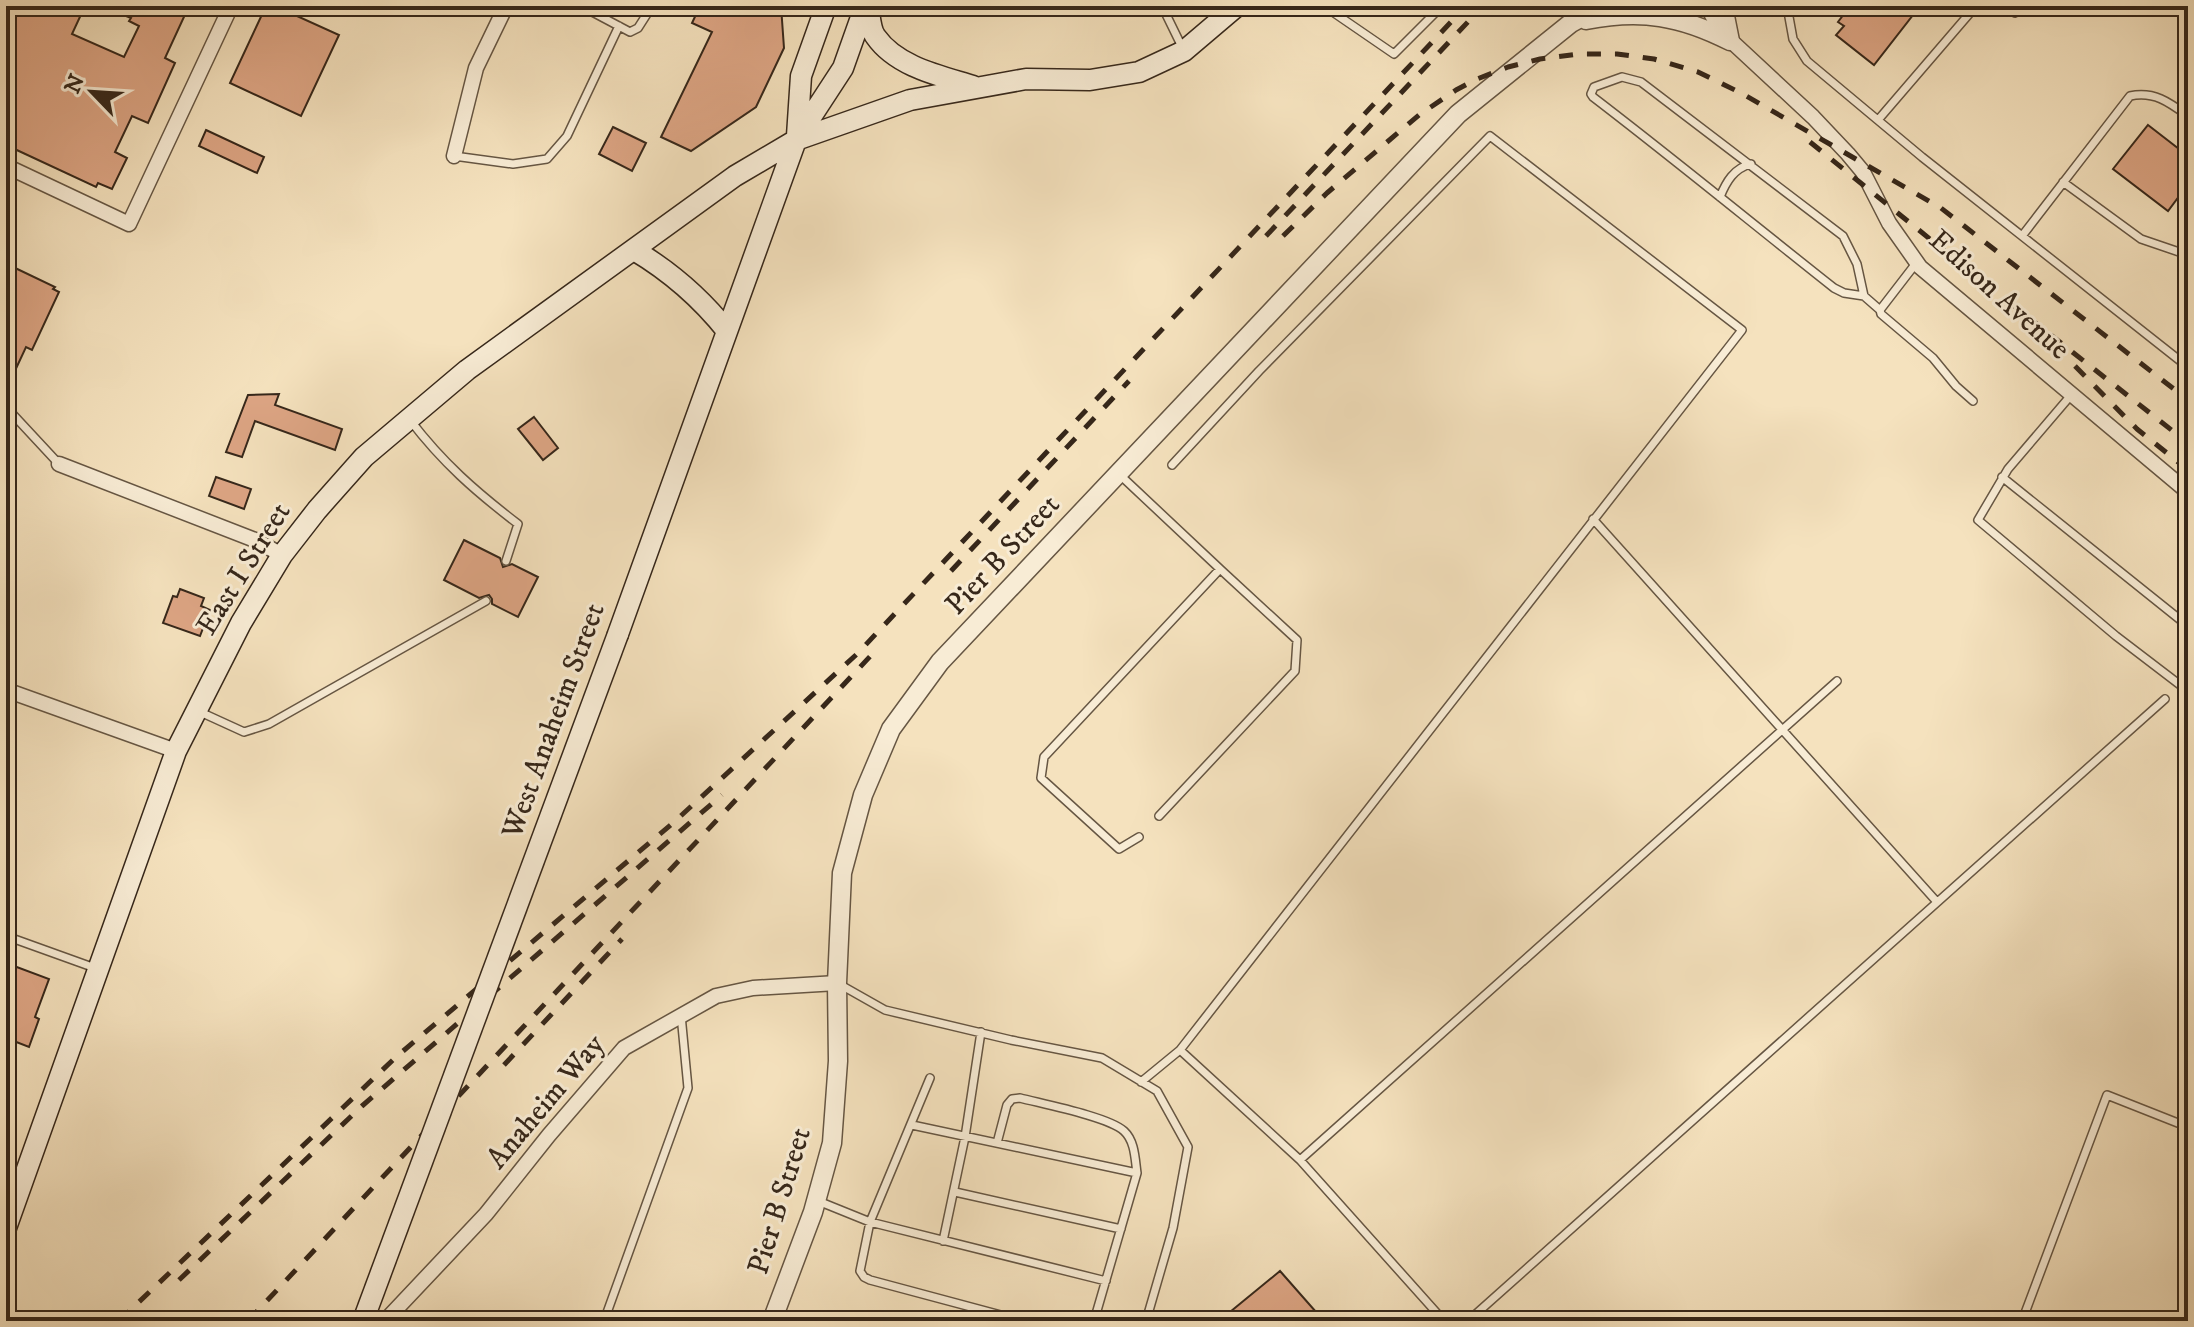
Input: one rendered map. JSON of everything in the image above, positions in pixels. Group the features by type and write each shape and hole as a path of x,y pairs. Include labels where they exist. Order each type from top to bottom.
{"main road":[{"name":"West Anaheim Street","path":"796,140 801,76 826,6"},
{"name":"West Anaheim Street","path":"363,1321 618,634 796,140 843,68 867,6"},
{"path":"867,6 874,36 900,59 977,88"},
{"name":"East I Street","path":"6,1228 10,1206 176,751 241,623 282,555 364,457 467,370 735,176 796,140 910,100 1026,79 1090,80 1139,72 1184,51 1237,6"},
{"path":"634,250 692,290 727,331"}],"street":[{"path":"6,166 129,224 231,6"},
{"path":"454,156 476,68 506,6"},
{"name":"Pier B Street","path":"772,1321 816,1200 832,1143 838,1061 837,983 842,873 863,795 891,729 940,662 1458,114 1571,23 1602,6"},
{"name":"Edison Avenue","path":"1707,6 1730,41 1813,117 1863,172 1889,223 1917,262 2188,492"},
{"path":"1723,6 1730,41"},
{"path":"1571,23 1623,15 1647,15 1677,19 1730,41"},
{"path":"59,464 255,540 282,555"},
{"path":"6,690 176,751"},
{"name":"Anaheim Way","path":"385,1321 486,1214 624,1048 716,996 753,988 837,983"}],"lane":[{"path":"581,6 630,32 638,28 652,6"},
{"path":"1162,6 1184,51"},
{"path":"1324,6 1394,54 1442,6"},
{"path":"1790,6 1789,18 1799,52 1878,120 2188,367"},
{"path":"1878,120 1976,6"},
{"path":"2006,6 2015,13"},
{"path":"454,156 513,164 547,159 567,136 619,26"},
{"path":"1864,296 1857,264 1843,236 1751,164 1641,82 1622,77 1594,87 1593,97 1702,180 1834,288 1864,296 1880,310 1883,318 1933,358 1973,401"},
{"path":"2022,236 2130,96 2145,93 2167,101 2188,116"},
{"path":"1141,1082 1180,1050 1742,330 1490,136 1259,371 1172,465"},
{"path":"1720,197 1730,177 1738,169 1751,164"},
{"path":"2063,182 2141,239 2188,255"},
{"path":"1880,310 1917,262"},
{"path":"2072,394 2002,477 1978,520 2116,636 2188,691"},
{"path":"6,407 59,464"},
{"path":"408,418 430,447 466,483 518,524 506,561"},
{"path":"1118,474 1297,640 1295,671 1159,816"},
{"path":"2002,477 2188,626"},
{"path":"1593,519 1937,902"},
{"path":"1139,837 1119,849 1041,778 1044,757 1220,569"},
{"path":"196,710 244,732 269,724 486,601"},
{"path":"1300,1160 1837,681"},
{"path":"1468,1321 2165,699"},
{"path":"6,936 97,969"},
{"path":"837,983 885,1010 1102,1058 1157,1091 1188,1147 1173,1228 1146,1321"},
{"path":"604,1321 688,1088 681,1015"},
{"path":"943,1241 965,1137 981,1032"},
{"path":"1180,1050 1300,1160 1444,1321"},
{"path":"930,1078 870,1222 860,1271 864,1277 1023,1321"},
{"path":"2022,1321 2107,1095 2188,1127"},
{"path":"997,1143 1007,1105 1012,1099 1020,1098 1108,1123 1124,1131 1134,1149 1137,1173 1094,1321"},
{"path":"912,1125 1137,1173"},
{"path":"955,1192 1121,1229"},
{"path":"816,1200 870,1222 1106,1281"}],"building":[{"path":"14,6 85,6 72,34 124,57 139,26 129,21 131,18 102,6 189,6 165,58 175,63 148,123 132,116 115,152 127,158 112,189 98,183 96,187 6,145 6,12 10,14"},
{"path":"266,6 275,6 339,35 301,116 230,83"},
{"path":"700,6 781,6 784,48 756,107 691,151 661,137 712,32 692,23"},
{"path":"1850,6 1920,6 1874,65 1836,35 1844,26 1838,22"},
{"path":"2148,125 2188,156 2188,202 2180,195 2168,211 2113,169"},
{"path":"613,127 646,143 632,171 599,154"},
{"path":"206,130 264,157 257,173 199,146"},
{"path":"11,266 55,287 53,289 59,292 32,350 26,347 6,390 6,276"},
{"path":"279,394 275,405 342,429 335,450 255,421 242,457 226,452 248,395"},
{"path":"534,417 558,448 543,460 518,429"},
{"path":"216,477 251,489 244,509 209,496"},
{"path":"464,540 500,558 503,567 512,564 538,577 518,617 492,604 489,595 479,598 444,580"},
{"path":"180,589 204,598 201,606 210,610 200,636 163,623 173,596 177,597"},
{"path":"6,963 49,979 35,1017 39,1019 29,1047 6,1038"},
{"path":"1280,1271 1324,1321 1219,1321"}],"railway":[{"path":"119,1321 396,1057 673,823 857,654 1466,6"},
{"path":"1266,236 1483,6"},
{"path":"1283,236 1327,193 1419,115 1477,79 1540,59 1578,54 1617,54 1654,59 1698,72 1741,93 1941,208 2188,400"},
{"path":"1810,142 2188,443"},
{"path":"2075,366 2137,429 2188,470"},
{"path":"951,571 1129,381"},
{"path":"248,1321 877,649"},
{"path":"179,1280 362,1106 722,795"},
{"path":"504,1065 622,939"}]}
